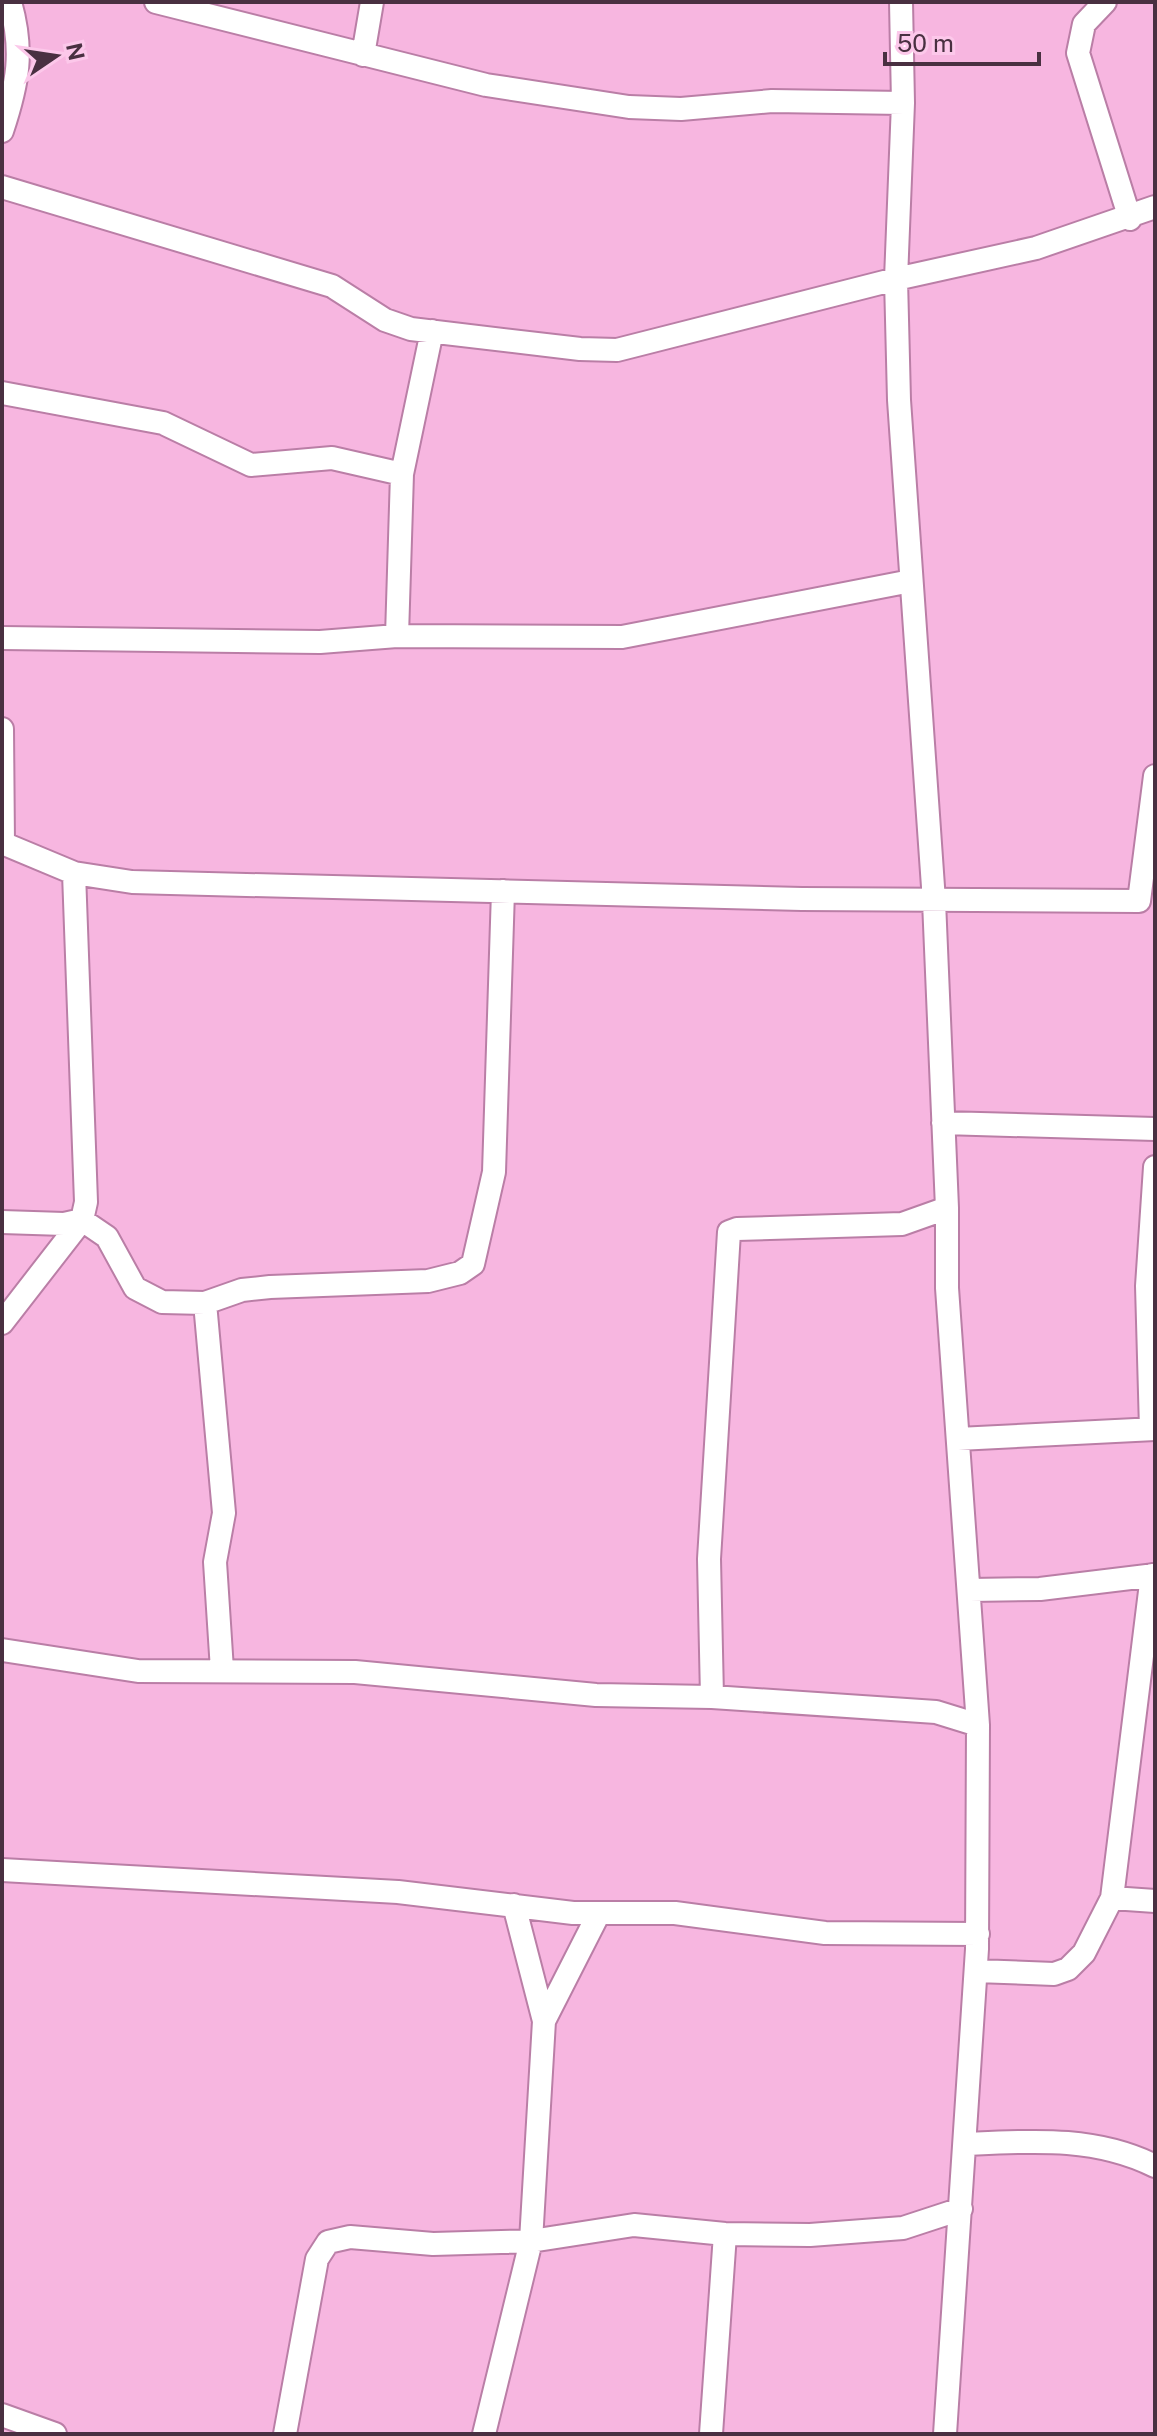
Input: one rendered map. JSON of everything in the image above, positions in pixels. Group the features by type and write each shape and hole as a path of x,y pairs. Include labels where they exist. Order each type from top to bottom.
{"street":[{"path":"2,131 12,100 20,46 10,2"},
{"path":"156,2 486,85 657,109 772,101 903,103"},
{"path":"363,55 372,2"},
{"path":"901,2 903,103 896,279 899,400 934,901 947,1208 947,1288 978,1725 978,1934 967,2144 945,2434"},
{"path":"1105,2 1084,24 1078,53 1130,219"},
{"path":"2,187 332,286 385,320 432,331 580,349 617,350 896,279 1036,248 1130,219 1155,207"},
{"path":"397,636 402,474 432,331"},
{"path":"2,393 163,423 251,465 332,458 402,474"},
{"path":"2,638 320,642 397,636 622,637 911,581"},
{"path":"2,729 3,843 74,873 132,882 934,901 1147,901 1155,776"},
{"path":"2,1323 82,1220 86,1202 74,873"},
{"path":"2,1222 64,1224 82,1220 107,1237 135,1288 162,1302 205,1303 256,1288 428,1281 460,1273 473,1264 494,1172 503,891"},
{"path":"943,1123 1155,1129"},
{"path":"958,1439 1153,1429 1147,1286 1155,1167"},
{"path":"712,1697 709,1559 729,1232 737,1229 902,1224 947,1208"},
{"path":"205,1303 224,1513 215,1562 222,1670"},
{"path":"970,1590 1040,1589 1154,1575 1112,1898 1084,1953 1068,1969 1054,1974 976,1971"},
{"path":"2,1650 138,1671 355,1672 596,1695 712,1697 936,1712 978,1725"},
{"path":"2,1870 398,1892 599,1913 675,1913 825,1933 978,1934"},
{"path":"1112,1898 1155,1901"},
{"path":"484,2434 531,2241 544,2021 514,1905"},
{"path":"544,2021 599,1913"},
{"path":"967,2144 1055,2139 1133,2155 1155,2166"},
{"path":"285,2434 317,2259 328,2242 350,2237 433,2244 531,2241 634,2225 725,2234 810,2235 903,2228 961,2209"},
{"path":"711,2434 725,2234"},
{"path":"2,2415 55,2434"}]}
